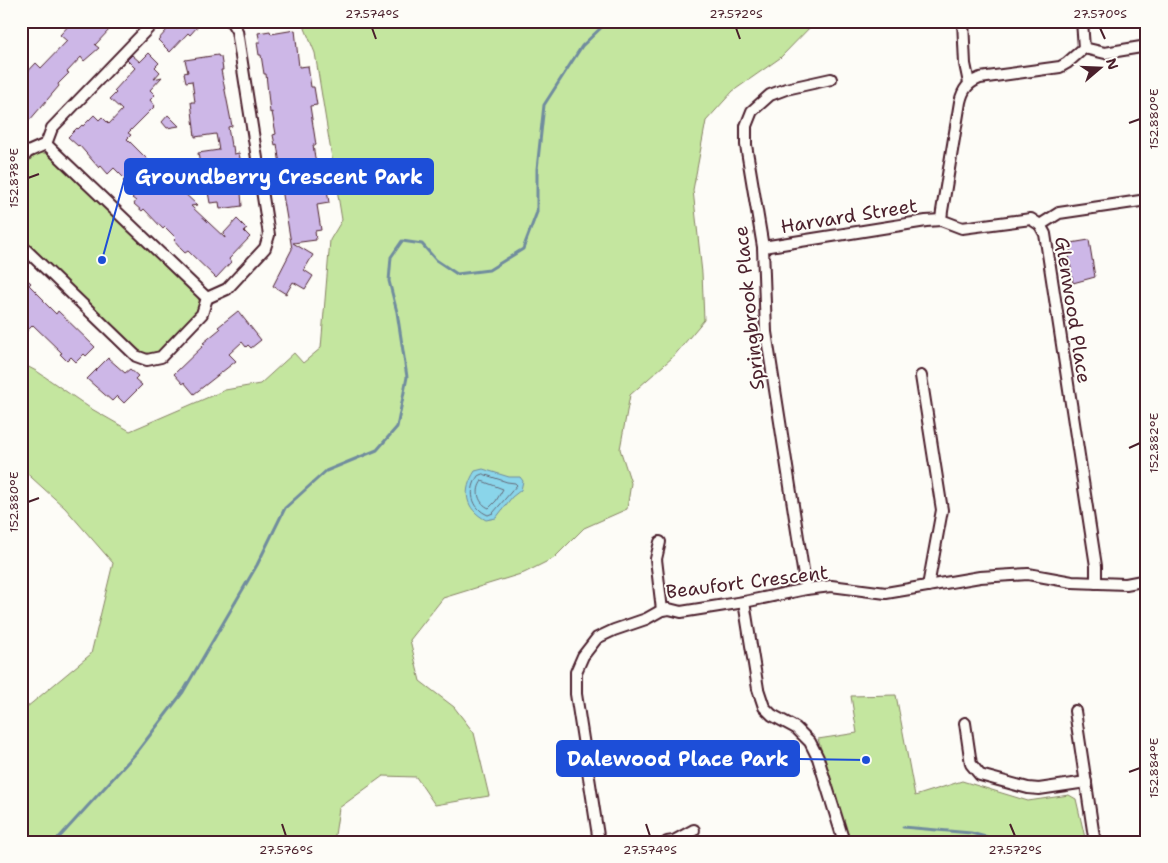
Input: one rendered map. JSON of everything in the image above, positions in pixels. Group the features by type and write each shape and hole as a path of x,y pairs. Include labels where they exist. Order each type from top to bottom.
{"street":[{"path":"21,160 28,152 46,144 52,128 155,21"},
{"path":"21,245 136,356 147,360 161,357 202,314 207,298 227,289 265,248 269,235 237,32 231,21"},
{"path":"963,21 965,64 969,83"},
{"path":"1082,21 1084,48"},
{"path":"1084,48 1105,53 1147,46"},
{"path":"941,220 943,193 960,102 963,92 969,83 980,78 1060,67 1084,48"},
{"name":"Springbrook Place","path":"806,589 766,332 763,247 746,145 746,126 752,111 770,95 786,89 830,79"},
{"path":"46,144 207,298"},
{"path":"1040,224 1058,213 1147,200"},
{"name":"Glenwood Place","path":"941,220 962,228 1031,219 1040,224 1045,234 1096,566 1096,583"},
{"name":"Harvard Street","path":"763,247 941,220"},
{"path":"921,376 942,510 928,586"},
{"path":"660,542 656,559 662,610"},
{"name":"Beaufort Crescent","path":"599,842 577,703 576,672 583,656 598,638 614,630 646,619 662,610 669,609 682,612 831,586 886,593 980,577 1028,574 1072,582 1126,584 1147,580"},
{"path":"744,602 758,690 764,708 796,728 810,742 818,758 844,842"},
{"path":"1075,711 1096,842"},
{"path":"965,723 971,764 980,775 1028,788 1039,789 1086,782"},
{"path":"667,842 674,841 694,830"}],"green space":[{"path":"302,21 816,21 780,58 733,91 706,121 693,190 702,273 704,320 673,357 630,395 620,449 631,483 627,509 584,528 554,558 524,573 443,598 410,640 420,681 454,707 474,733 489,796 435,805 416,777 383,776 339,808 334,842 21,842 21,712 91,654 113,563 65,508 21,468 21,363 38,372 90,408 130,431 225,390 260,384 294,353 303,363 321,348 330,240 342,220 315,53"},
{"path":"36,153 53,156 197,295 200,303 198,312 160,351 147,354 137,350 21,239 21,165"},
{"path":"896,695 915,796 962,781 1028,801 1069,795 1076,799 1086,842 849,842 818,739 857,733 851,696"}],"water":[{"path":"483,469 509,477 520,477 523,481 521,490 512,497 496,518 486,520 474,511 470,505 467,492 475,471"}],"building":[{"path":"73,21 114,21 108,28 110,29 95,45 99,48 84,61 81,57 29,121 21,114 21,79 36,63 41,68 67,41 60,35"},
{"path":"175,21 192,21 198,26 190,35 188,33 170,52 158,40"},
{"path":"295,30 299,67 308,66 311,87 314,87 317,105 310,106 316,145 313,145 320,190 327,189 329,203 317,205 321,230 315,231 316,240 293,243 313,255 304,270 313,276 305,289 293,282 286,294 273,286 292,249 278,165 280,165 277,144 275,145 273,135 276,134 272,112 270,113 266,74 264,74 257,42 260,42 258,33 270,31 271,34"},
{"path":"149,53 159,63 155,67 160,72 154,79 162,77 150,90 155,95 150,100 155,106 128,133 131,135 127,139 154,166 150,170 176,195 181,190 197,205 191,206 225,238 224,233 237,219 247,229 244,231 250,237 229,259 231,262 216,278 188,251 185,253 180,248 174,240 176,238 165,227 163,229 144,209 142,211 134,204 136,201 132,198 136,194 123,181 125,179 114,168 108,174 101,166 99,168 79,145 68,137 94,115 99,120 102,117 109,124 122,110 110,99 116,93 114,91 135,68 127,60 132,55 140,62"},
{"path":"218,55 221,57 223,70 221,70 232,126 228,127 231,146 233,146 234,154 239,153 241,164 239,164 245,192 241,193 242,206 220,209 219,202 210,203 205,175 202,176 198,153 219,150 216,134 195,137 191,102 195,102 192,81 186,82 184,73 188,72 185,60"},
{"path":"168,115 179,126 167,128 162,122"},
{"path":"1089,240 1095,277 1073,283 1069,255 1071,254 1070,249 1072,249 1071,243"},
{"path":"21,274 31,283 29,285 56,314 58,311 95,347 86,356 84,354 76,362 71,357 67,361 60,354 62,353 33,325 27,331 21,326 21,307 27,301 21,295"},
{"path":"238,311 261,340 251,348 248,345 246,347 242,342 229,354 236,361 194,394 174,374 205,344 203,343 220,329 218,327"},
{"path":"108,358 125,373 130,369 138,376 135,379 142,385 124,403 117,396 112,401 87,379"}],"waterway":[{"path":"55,842 137,752 183,692 257,565 285,508 326,471 377,450 397,427 407,377 397,312 389,281 391,257 402,241 422,244 436,260 457,274 489,270 523,249 537,212 537,169 544,105 582,46 608,21"},
{"path":"903,827 971,833 1004,842"}],"place":[{"name":"Groundberry Crescent Park","path":"102,260"},
{"name":"Dalewood Place Park","path":"866,760"}]}
